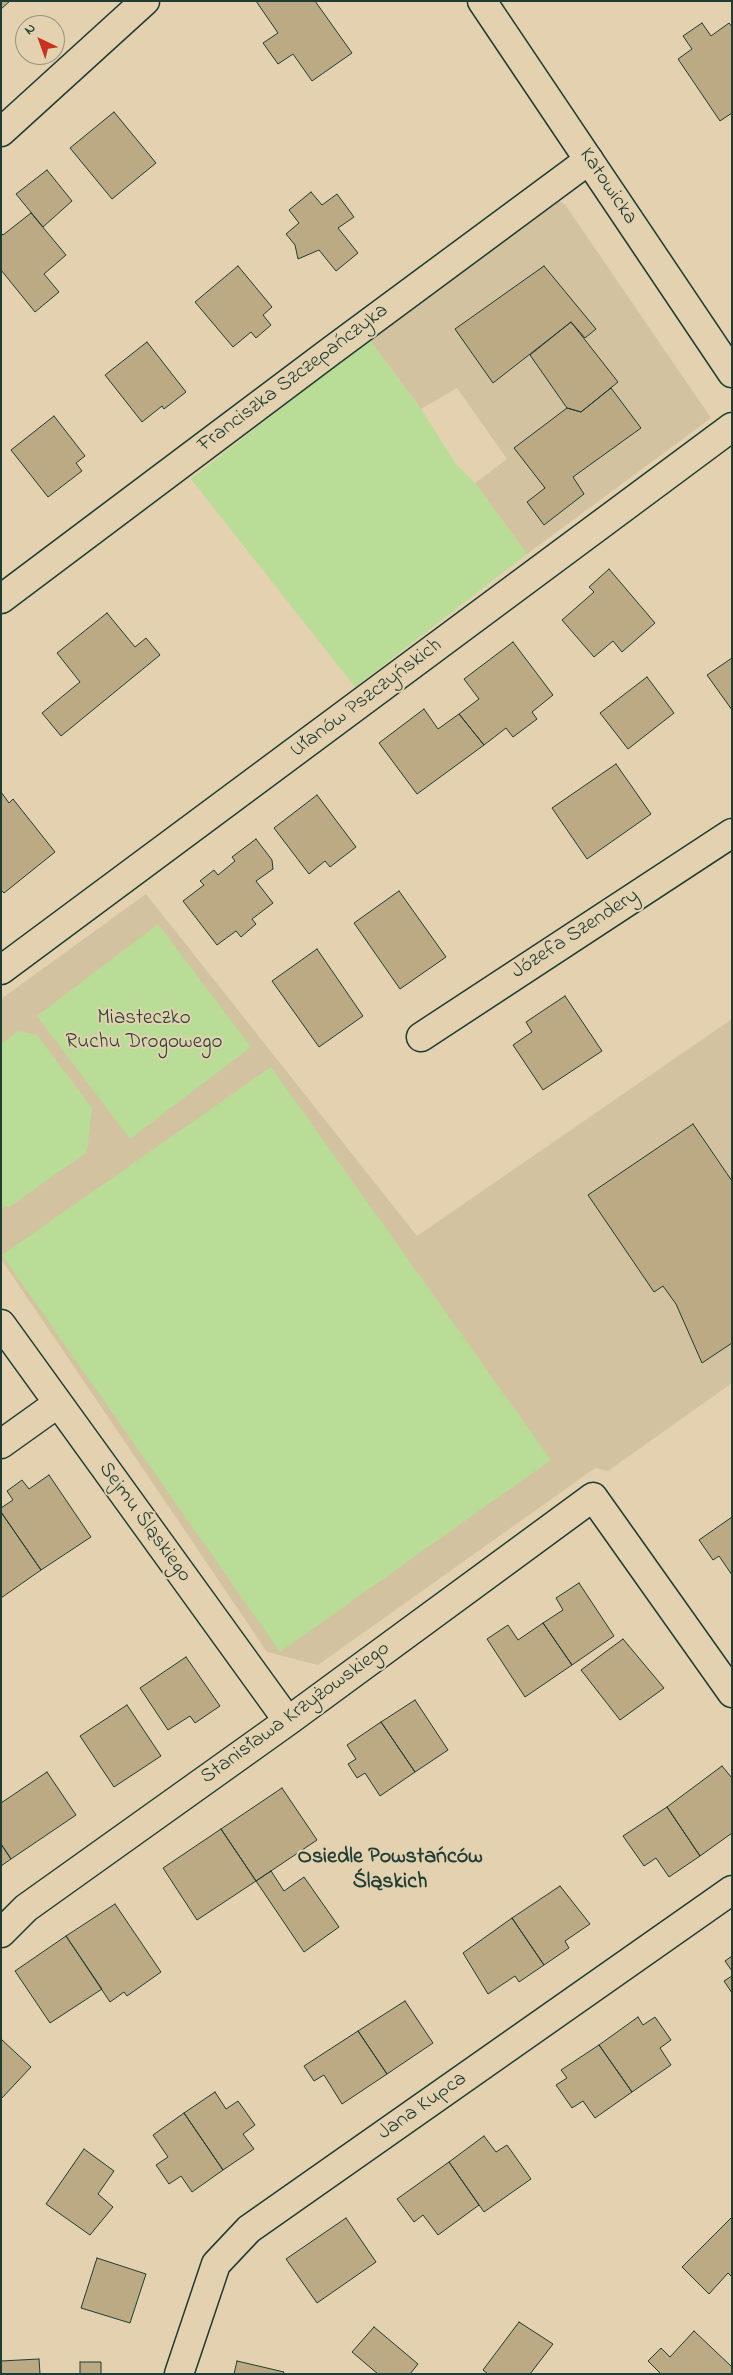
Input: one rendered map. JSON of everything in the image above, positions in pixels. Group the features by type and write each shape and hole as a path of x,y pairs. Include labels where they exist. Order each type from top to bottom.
{"street":[{"path":"1,132 146,1"},
{"name":"Katowicka","path":"482,1 732,373"},
{"name":"Franciszka Szczepańczyka","path":"1,599 589,160"},
{"name":"Ułanów Pszczyńskich","path":"1,970 732,427"},
{"name":"Józefa Szendery","path":"421,1037 732,833"},
{"name":"Sejmu Śląskiego","path":"1,1324 288,1722"},
{"path":"1,1444 58,1404"},
{"name":"Stanisława Krzyżowskiego","path":"1,1933 26,1908 288,1722 593,1497 732,1693"},
{"name":"Jana Kupca","path":"179,2374 216,2264 249,2229 732,1890"}],"shaded area":[{"path":"560,201 566,206 711,418 527,554 475,483 507,459 457,388 421,409 369,339"},
{"path":"146,894 417,1236 732,1019 732,1383 608,1471 595,1468 318,1665 267,1652 1,1259 1,999"}],"green space":[{"path":"369,339 421,409 456,464 475,483 527,554 355,687 191,479"},
{"name":"Miasteczko Ruchu Drogowego","path":"158,924 251,1047 130,1139 37,1016"},
{"path":"18,1031 37,1035 92,1108 87,1152 9,1207 1,1205 1,1044"},
{"path":"271,1067 551,1460 280,1652 2,1255"}],"building":[{"path":"1,1 10,1 1,9"},
{"path":"256,1 315,1 352,53 312,81 293,54 278,64 263,43 278,33"},
{"path":"702,23 711,36 729,23 732,27 732,113 720,121 678,59 692,49 683,36"},
{"path":"114,112 156,163 112,199 70,148"},
{"path":"47,170 72,201 43,227 16,194"},
{"path":"311,192 322,205 337,194 354,217 338,228 358,253 336,271 319,250 298,259 295,245 286,234 299,223 289,210"},
{"path":"31,213 66,255 44,274 59,292 35,312 1,270 1,233 3,235"},
{"path":"238,266 272,307 263,315 271,325 256,338 251,332 233,347 195,302"},
{"path":"544,266 596,329 585,338 571,322 493,383 455,329"},
{"path":"571,322 618,382 581,412 567,408 530,355"},
{"path":"147,342 186,392 164,409 162,406 142,422 105,375"},
{"path":"611,388 641,428 573,477 584,494 544,525 527,502 545,488 514,448 567,408 581,412"},
{"path":"54,416 85,456 76,463 82,471 48,497 11,450"},
{"path":"609,569 655,623 622,652 613,641 594,657 562,620 594,592 589,587"},
{"path":"107,613 135,647 146,638 160,655 61,736 42,713 80,682 57,653"},
{"path":"513,642 553,695 532,712 537,719 513,737 506,728 484,745 459,714 479,699 464,679"},
{"path":"732,658 732,710 707,675"},
{"path":"647,677 674,713 628,749 600,713"},
{"path":"424,709 438,729 459,714 484,745 417,794 379,743"},
{"path":"616,764 651,814 587,859 552,808"},
{"path":"1,792 9,803 13,799 55,852 4,893 1,890"},
{"path":"317,795 356,847 330,867 325,861 309,874 274,828"},
{"path":"256,839 272,860 273,869 256,881 273,903 252,919 256,924 241,937 236,931 217,945 183,901 204,885 200,881 214,870 218,875 235,861 232,857"},
{"path":"399,891 446,957 400,989 354,923"},
{"path":"317,949 363,1016 319,1047 272,981"},
{"path":"565,996 602,1051 543,1090 513,1045 532,1032 526,1022"},
{"path":"693,1124 732,1181 732,1343 702,1363 676,1304 663,1286 654,1292 588,1195"},
{"path":"49,1475 91,1537 41,1570 1,1512 1,1508 13,1500 7,1491 22,1480 29,1489"},
{"path":"1,1512 41,1570 1,1598"},
{"path":"732,1517 732,1575 719,1556 713,1560 699,1540"},
{"path":"579,1583 614,1636 572,1665 543,1623 563,1610 556,1598"},
{"path":"543,1623 572,1665 525,1697 487,1639 508,1625 518,1640"},
{"path":"623,1639 664,1688 620,1720 581,1670"},
{"path":"186,1657 220,1706 195,1723 190,1716 168,1730 140,1688"},
{"path":"415,1700 448,1750 415,1772 381,1722"},
{"path":"127,1705 161,1756 114,1787 80,1736"},
{"path":"381,1722 415,1772 380,1796 365,1773 357,1778 348,1764 356,1759 347,1745"},
{"path":"722,1766 732,1778 732,1833 700,1856 667,1807"},
{"path":"47,1772 76,1815 11,1859 1,1844 1,1803"},
{"path":"282,1788 317,1840 256,1881 221,1829"},
{"path":"667,1807 700,1856 669,1877 656,1858 644,1866 623,1836"},
{"path":"221,1829 256,1881 197,1920 163,1868"},
{"path":"1,1844 11,1859 1,1866"},
{"path":"271,1871 284,1891 304,1877 339,1927 304,1952 256,1881"},
{"path":"560,1886 590,1924 565,1941 569,1948 544,1965 512,1918"},
{"path":"115,1904 161,1972 127,1996 124,1992 110,2002 66,1936"},
{"path":"512,1918 544,1965 519,1982 515,1976 488,1994 463,1953"},
{"path":"66,1936 102,1989 50,2023 15,1971"},
{"path":"732,1956 732,1971 725,1961"},
{"path":"732,1976 732,1993 724,1981"},
{"path":"405,2001 433,2043 387,2074 358,2031"},
{"path":"638,2017 643,2025 655,2017 671,2040 660,2048 671,2065 632,2092 599,2045"},
{"path":"358,2031 387,2074 342,2104 324,2075 314,2081 304,2066"},
{"path":"1,2039 31,2067 1,2099"},
{"path":"599,2045 632,2092 595,2118 583,2101 572,2108 556,2085 567,2078 561,2070"},
{"path":"215,2092 226,2109 238,2101 255,2125 243,2134 254,2149 223,2170 184,2113"},
{"path":"184,2113 223,2170 192,2192 181,2176 169,2184 156,2165 168,2157 153,2135"},
{"path":"484,2136 496,2152 507,2145 531,2179 484,2212 449,2162"},
{"path":"84,2149 114,2171 98,2194 113,2207 90,2235 46,2204"},
{"path":"449,2162 479,2205 438,2235 423,2215 414,2222 397,2199"},
{"path":"732,2217 732,2277 728,2273 709,2294 682,2267"},
{"path":"346,2218 376,2262 317,2303 286,2259"},
{"path":"97,2258 146,2274 130,2323 81,2308"},
{"path":"519,2322 553,2344 530,2374 488,2374 483,2370"},
{"path":"374,2327 418,2364 410,2374 378,2374 352,2352"},
{"path":"694,2331 732,2367 732,2374 661,2374 648,2361 661,2348 670,2357"},
{"path":"39,2359 40,2374 1,2374 1,2361"},
{"path":"237,2361 284,2372 283,2374 234,2374"},
{"path":"80,2362 101,2362 101,2374 80,2374"}],"district":[{"name":"Osiedle Powstańców Śląskich","path":"390,1870"}]}
